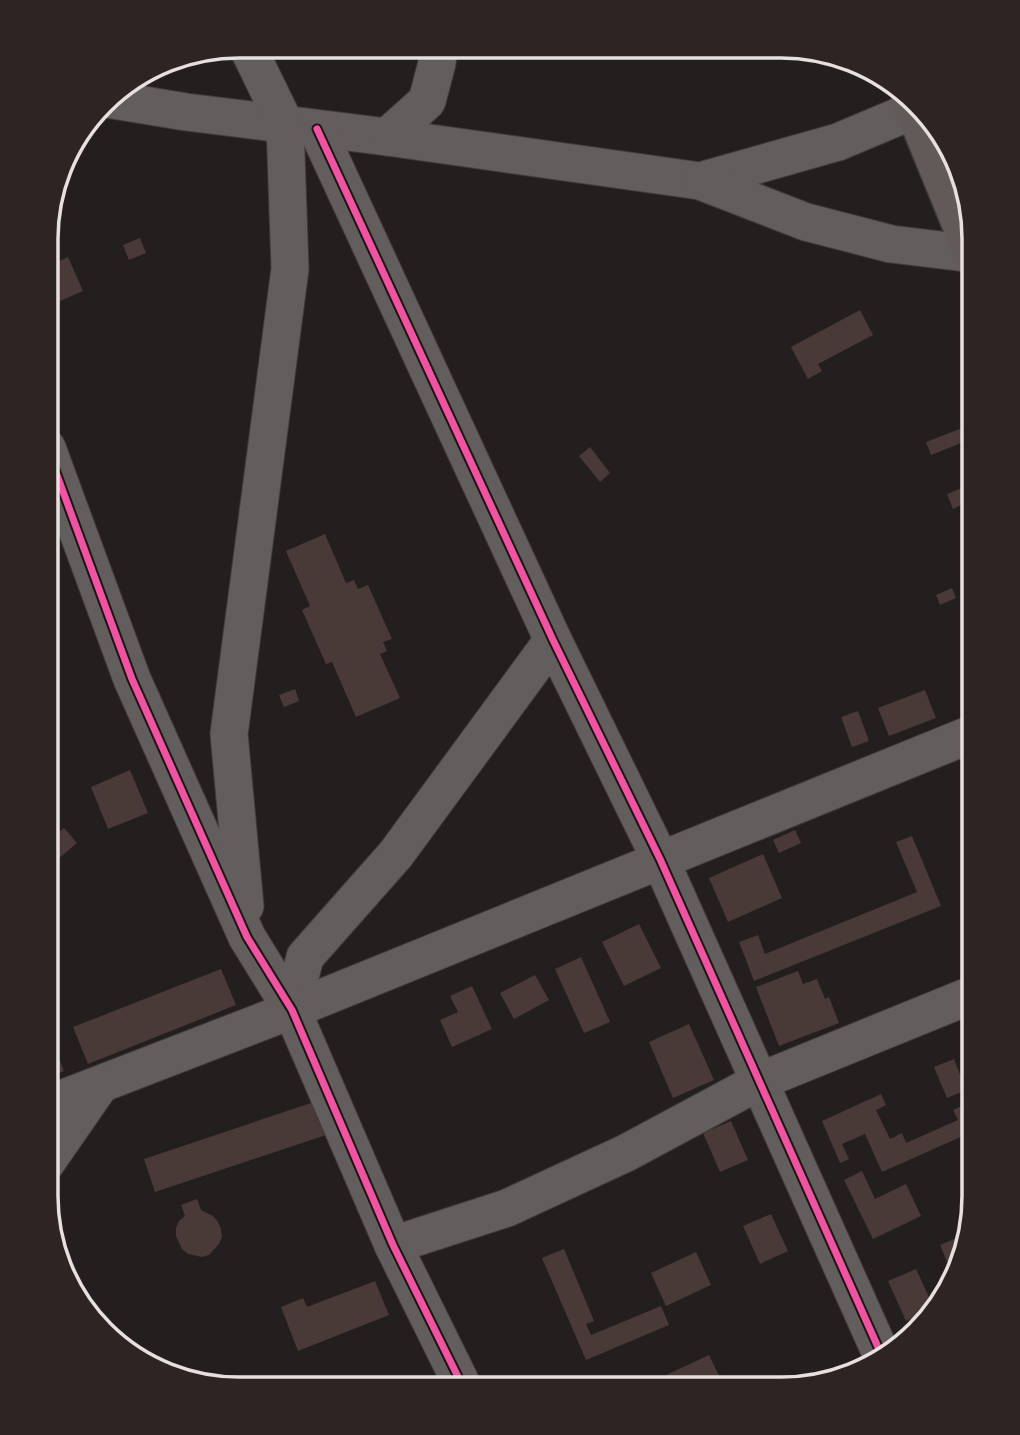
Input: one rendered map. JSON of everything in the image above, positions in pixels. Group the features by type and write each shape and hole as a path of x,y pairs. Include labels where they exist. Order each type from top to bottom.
{"main road":[{"path":"921,124 961,223"}],"street":[{"path":"255,58 301,126 660,859 880,1348"},
{"path":"387,137 427,101 438,58"},
{"path":"121,101 700,181 806,222 891,244 962,253"},
{"path":"700,181 838,142 906,108"},
{"path":"247,937 229,734 290,269 301,126"},
{"path":"58,478 132,679 247,937 292,1010 393,1245 458,1377"},
{"path":"292,1010 305,957 396,855 553,640"},
{"path":"58,1100 292,1010 962,738"},
{"path":"393,1245 507,1208 626,1153 760,1081 962,999"},
{"path":"58,1145 100,1084"}],"building":[{"path":"140,238 146,253 129,260 123,245"},
{"path":"68,257 83,291 58,302 58,262"},
{"path":"860,310 873,335 818,364 822,371 808,379 791,347"},
{"path":"962,428 962,443 931,455 926,442"},
{"path":"590,447 610,473 600,482 579,456"},
{"path":"962,488 962,505 953,509 947,494"},
{"path":"325,534 346,583 354,580 358,589 368,585 392,639 383,642 387,651 380,654 400,698 356,717 332,662 326,664 302,610 310,606 286,551"},
{"path":"952,588 956,598 940,605 936,595"},
{"path":"295,689 299,701 284,707 279,695"},
{"path":"925,690 936,718 889,736 878,708"},
{"path":"858,711 869,741 852,747 841,717"},
{"path":"130,770 148,813 108,829 91,787"},
{"path":"64,828 77,843 58,859 58,833"},
{"path":"795,830 801,843 779,853 773,840"},
{"path":"912,836 941,906 754,981 739,942 758,935 765,954 917,892 896,842"},
{"path":"763,854 782,898 728,922 709,878"},
{"path":"639,924 661,968 624,986 602,942"},
{"path":"581,957 610,1022 584,1033 555,969"},
{"path":"221,969 236,1005 88,1064 73,1027"},
{"path":"798,971 803,984 817,979 825,999 829,997 839,1023 779,1046 756,987"},
{"path":"535,975 549,1000 514,1019 500,993"},
{"path":"472,986 492,1029 452,1047 440,1020 458,1012 450,996"},
{"path":"689,1024 714,1080 673,1098 649,1042"},
{"path":"58,1056 64,1071 58,1074"},
{"path":"954,1059 962,1080 962,1092 947,1098 934,1067"},
{"path":"881,1094 886,1105 876,1110 890,1139 902,1133 906,1143 958,1120 953,1110 962,1106 962,1136 882,1172 865,1134 842,1144 849,1159 840,1163 822,1121"},
{"path":"314,1102 326,1135 155,1192 144,1159"},
{"path":"731,1121 748,1160 720,1172 703,1133"},
{"path":"862,1171 875,1199 906,1184 921,1216 873,1239 844,1180"},
{"path":"197,1199 201,1210 218,1222 222,1237 209,1255 202,1257 188,1254 182,1249 176,1236 179,1221 185,1216 181,1205"},
{"path":"771,1214 788,1251 760,1264 743,1226"},
{"path":"957,1238 949,1264 948,1264 940,1245"},
{"path":"564,1249 594,1321 586,1324 591,1335 661,1306 669,1325 586,1360 542,1258"},
{"path":"696,1252 711,1285 666,1306 651,1273"},
{"path":"916,1269 930,1299 917,1316 906,1321 888,1281"},
{"path":"375,1281 389,1315 298,1351 281,1307 303,1298 307,1307"},
{"path":"709,1355 720,1377 662,1377"}],"cycle path":[{"path":"317,129 553,640 660,859 879,1349"},
{"path":"58,478 132,679 247,937 292,1010 393,1245 458,1377"}]}
